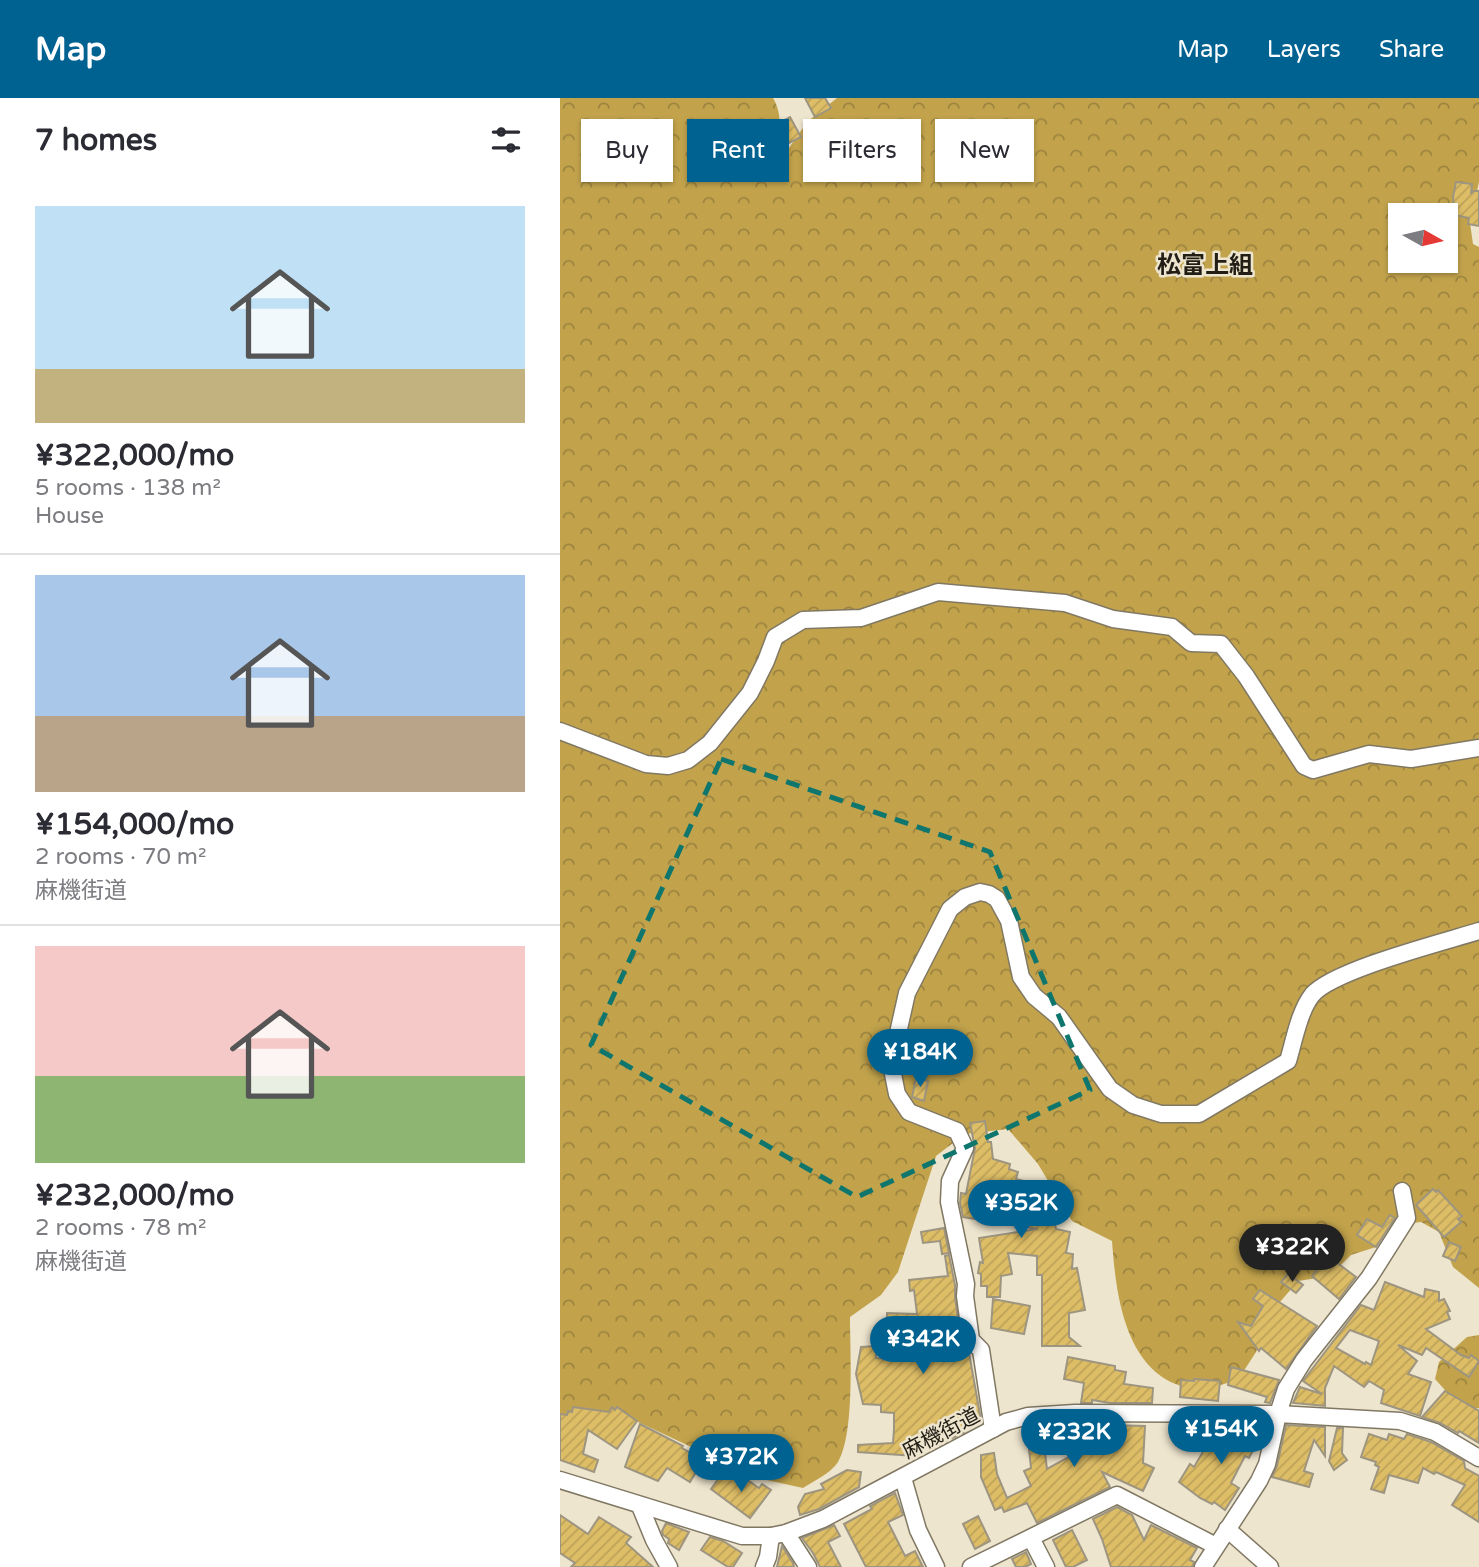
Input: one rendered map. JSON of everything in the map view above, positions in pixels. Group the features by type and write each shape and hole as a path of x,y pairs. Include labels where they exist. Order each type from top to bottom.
{"street":[{"path":"560,731 646,764 668,766 688,760 710,743 750,693 775,637 803,620 861,618 938,592 1065,603 1113,619 1172,626 1191,643 1221,644 1246,676 1304,766 1313,770 1369,754 1411,759 1479,748"},
{"path":"993,1429 981,1350 971,1340 964,1296 966,1284 949,1202 950,1181 965,1148 957,1131 909,1112 897,1094 893,1074 896,1042 907,993 950,909 965,897 980,892 997,899 1009,921 1021,977 1034,996 1059,1017 1110,1089 1133,1105 1161,1114 1178,1115 1199,1114 1288,1061 1302,1017 1313,994 1335,980 1356,970 1479,931"},
{"path":"1203,1567 1259,1481 1267,1464 1286,1389 1304,1360 1369,1278 1407,1218 1402,1191"},
{"name":"麻機街道","path":"560,1480 742,1536 778,1535 822,1519 1006,1422 1028,1416 1075,1413 1278,1414 1400,1421 1436,1432 1479,1458"},
{"path":"903,1478 918,1530 936,1567"},
{"path":"971,1567 1117,1495 1216,1546"},
{"path":"640,1506 669,1567"},
{"path":"1227,1529 1270,1567"},
{"path":"764,1567 778,1535 808,1567"},
{"path":"1031,1538 1045,1567"}],"highlighted area":[{"path":"721,759 990,852 1090,1090 857,1197 591,1045"}],"green space":[{"path":"560,98 773,98 780,119 687,119 687,182 789,182 789,148 803,128 803,182 921,182 921,119 811,119 837,98 1479,98 1479,182 1470,223 1473,244 1479,247 1479,1288 1453,1267 1439,1232 1421,1222 1390,1226 1376,1247 1351,1255 1330,1276 1298,1281 1274,1309 1256,1352 1238,1380 1211,1388 1195,1389 1172,1382 1153,1370 1139,1353 1122,1310 1112,1241 1072,1221 1038,1164 1008,1129 965,1134 936,1156 898,1272 881,1295 850,1317 847,1432 838,1462 827,1473 803,1488 757,1478 636,1421 560,1421"},
{"path":"1479,1335 1479,1408 1463,1410 1435,1379 1439,1362 1467,1337"}],"building":[{"path":"805,98 825,98 831,108 815,117"},
{"path":"790,117 801,137 789,143 789,119 786,119"},
{"path":"1456,182 1472,184 1471,194 1473,191 1479,191 1479,226 1468,224 1469,218 1458,216 1458,203 1454,203"},
{"path":"916,1078 928,1081 924,1101 912,1097"},
{"path":"985,1121 993,1159 1010,1164 1009,1169 1018,1172 1016,1179 1024,1181 1020,1194 1023,1208 1044,1204 1046,1212 1052,1211 1056,1229 1070,1232 1066,1253 1073,1254 1072,1269 1077,1268 1085,1310 1069,1313 1069,1337 1080,1346 1042,1346 1042,1275 1037,1275 1037,1256 1008,1253 1012,1274 1001,1276 1000,1297 987,1297 987,1286 981,1286 981,1274 978,1273 980,1262 983,1263 979,1238 1038,1229 963,1217 961,1193 966,1194 975,1148 970,1123"},
{"path":"1433,1189 1436,1192 1438,1190 1462,1216 1458,1219 1461,1222 1444,1237 1416,1205"},
{"path":"1390,1215 1395,1218 1376,1247 1357,1235 1367,1219 1382,1227"},
{"path":"944,1228 949,1253 942,1254 940,1241 923,1243 921,1232"},
{"path":"1449,1242 1461,1247 1455,1261 1443,1256"},
{"path":"949,1255 961,1341 969,1353 981,1420 962,1423 966,1432 936,1445 916,1443 915,1456 858,1452 858,1445 893,1443 894,1429 894,1413 881,1412 881,1405 863,1404 856,1374 861,1347 876,1346 876,1358 900,1360 901,1353 921,1354 921,1349 949,1350 945,1328 917,1330 916,1326 887,1324 887,1313 917,1314 914,1290 910,1291 909,1280 948,1276 945,1256"},
{"path":"1328,1256 1356,1277 1339,1299 1312,1276"},
{"path":"1288,1274 1303,1285 1296,1293 1281,1282"},
{"path":"1385,1282 1424,1297 1425,1289 1439,1292 1439,1301 1444,1299 1450,1311 1447,1312 1450,1319 1426,1329 1461,1355 1469,1358 1471,1355 1479,1361 1469,1377 1426,1348 1422,1355 1398,1345 1417,1361 1408,1374 1431,1382 1420,1416 1381,1403 1384,1390 1369,1381 1364,1387 1334,1366 1325,1388 1325,1406 1293,1403 1300,1387 1322,1394 1303,1381 1361,1305 1374,1310","holes":["1350,1330 1379,1341 1371,1365 1336,1348"]},
{"path":"1260,1290 1317,1326 1286,1369 1261,1348 1259,1351 1238,1322 1251,1326 1263,1306 1253,1299"},
{"path":"993,1299 1030,1306 1024,1334 991,1328"},
{"path":"1068,1357 1115,1366 1115,1370 1126,1372 1124,1384 1153,1388 1152,1403 1092,1400 1092,1403 1081,1403 1084,1383 1064,1379"},
{"path":"1231,1367 1279,1380 1270,1403 1265,1402 1267,1397 1228,1385"},
{"path":"1181,1380 1220,1381 1218,1401 1180,1397"},
{"path":"1445,1391 1479,1411 1479,1443 1459,1431 1458,1433 1422,1417"},
{"path":"573,1407 609,1412 612,1407 615,1410 617,1407 637,1421 617,1449 588,1430 583,1454 598,1460 594,1472 560,1460 560,1414 567,1415 568,1411 572,1412"},
{"path":"640,1424 683,1446 682,1448 698,1457 694,1465 699,1467 690,1482 667,1468 658,1481 625,1467"},
{"path":"1070,1424 1145,1426 1143,1463 1154,1468 1143,1491 1102,1472 1110,1487 1037,1523 1027,1503 1004,1512 1002,1507 995,1510 981,1477 981,1455 994,1453 997,1474 1007,1498 1031,1486 1024,1471 1031,1468 1027,1430 1042,1428 1047,1469 1069,1457"},
{"path":"1238,1424 1260,1426 1258,1441 1249,1458 1245,1456 1231,1483 1239,1488 1225,1510 1214,1502 1212,1504 1200,1498 1179,1482 1190,1464 1194,1467 1214,1433 1235,1442"},
{"path":"1286,1425 1325,1427 1325,1456 1314,1440 1304,1471 1313,1474 1309,1487 1272,1477"},
{"path":"1337,1428 1343,1428 1342,1453 1347,1460 1334,1470 1329,1461"},
{"path":"1369,1434 1387,1440 1389,1434 1404,1439 1407,1434 1431,1442 1464,1461 1465,1468 1479,1476 1479,1522 1452,1505 1465,1485 1423,1468 1418,1483 1389,1475 1384,1493 1371,1489 1379,1467 1375,1465 1376,1462 1361,1457"},
{"path":"847,1470 861,1472 859,1487 819,1509 800,1515 798,1507 805,1494 824,1489 821,1484"},
{"path":"729,1474 743,1484 746,1479 759,1488 762,1484 771,1490 750,1518 711,1489 721,1475 726,1478"},
{"path":"895,1493 903,1515 888,1522 905,1556 915,1551 923,1567 866,1567 844,1524"},
{"path":"1117,1507 1132,1515 1144,1540 1151,1525 1197,1548 1190,1560 1194,1562 1193,1567 1111,1567 1093,1519"},
{"path":"560,1515 588,1534 599,1517 631,1537 626,1543 653,1567 571,1567 575,1563 560,1553"},
{"path":"978,1516 990,1541 975,1549 963,1524"},
{"path":"666,1523 689,1532 679,1550 668,1543 669,1539 663,1535"},
{"path":"834,1525 840,1536 828,1542 841,1567 820,1567 802,1538"},
{"path":"1072,1530 1087,1560 1073,1567 1066,1567 1053,1540"},
{"path":"710,1537 723,1541 742,1553 733,1567 728,1567 701,1550"},
{"path":"782,1546 793,1563 794,1567 777,1567"},
{"path":"1026,1552 1031,1564 1016,1567 1012,1559"}],"district":[{"name":"松富上組","path":"1205,265"}]}
